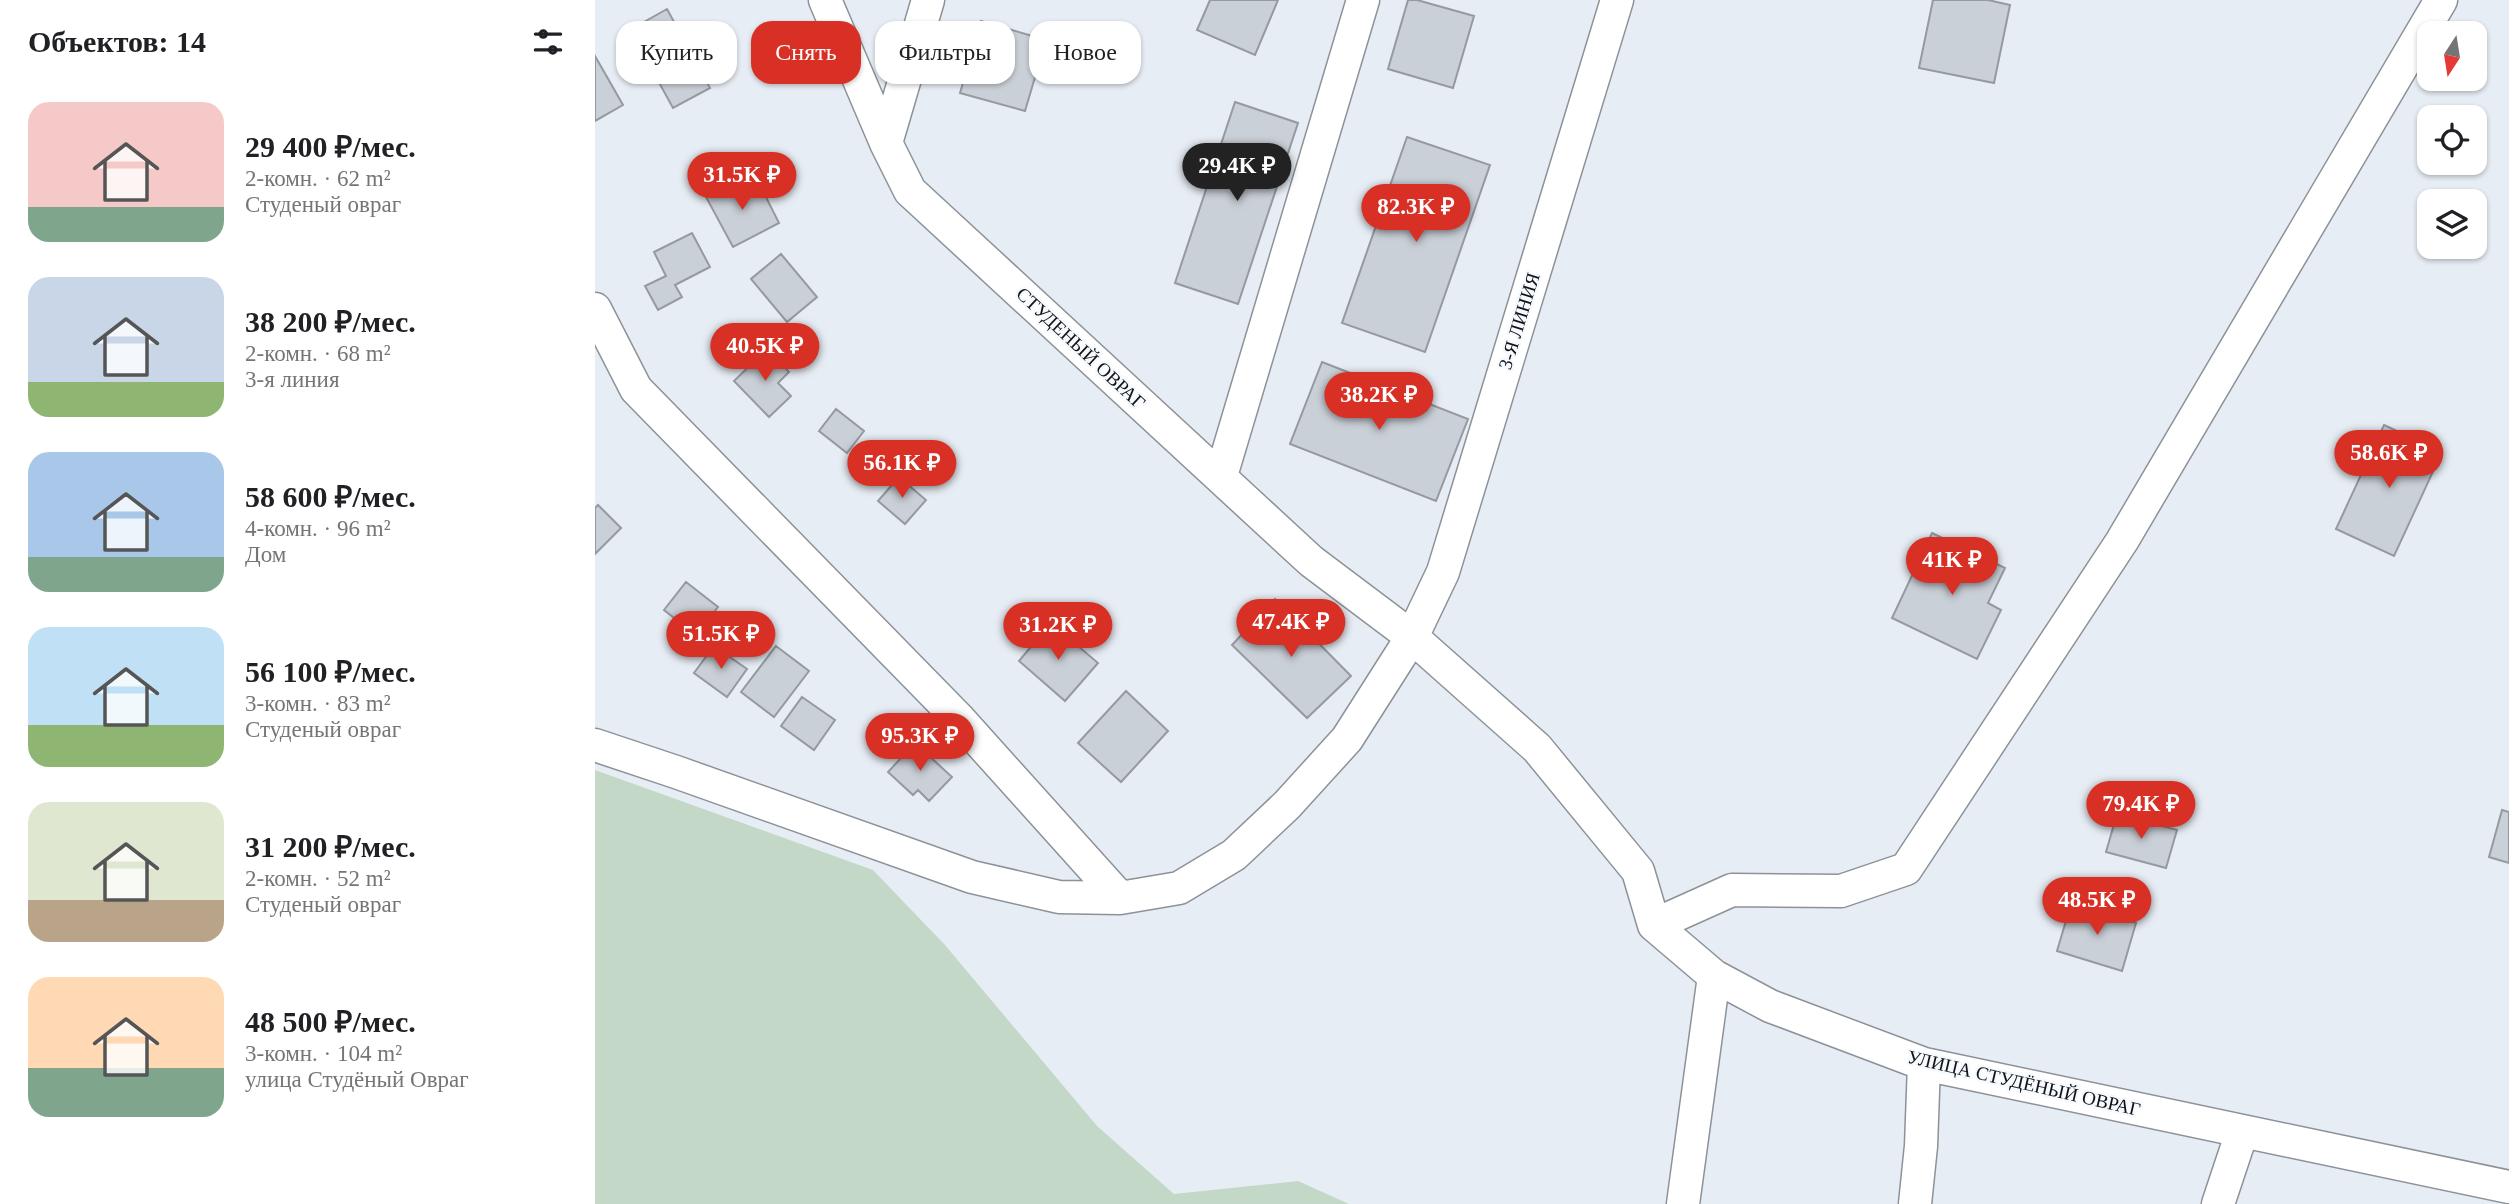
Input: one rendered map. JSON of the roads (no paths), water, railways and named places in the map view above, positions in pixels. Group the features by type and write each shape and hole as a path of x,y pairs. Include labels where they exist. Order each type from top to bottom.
{"street":[{"name":"СТУДЕНЫЙ ОВРАГ","path":"825,0 886,144 911,191 1311,561 1412,637"},
{"path":"886,144 928,0"},
{"path":"1221,477 1363,0"},
{"name":"3-Я ЛИНИЯ","path":"595,746 972,877 1059,897 1120,898 1179,887 1234,855 1287,805 1347,739 1412,637 1443,572 1617,0"},
{"path":"1412,637 1537,748 1638,871 1654,925 1732,890 1841,891 1906,869 2122,541 2441,0"},
{"path":"595,309 636,389 959,719 1120,898"},
{"name":"УЛИЦА СТУДЁНЫЙ ОВРАГ","path":"1654,925 1714,976 1770,1006 1924,1064 2509,1187"},
{"path":"1683,1204 1714,976"},
{"path":"1915,1204 1921,1146 1924,1064"},
{"path":"2218,1204 2242,1132"}]}
